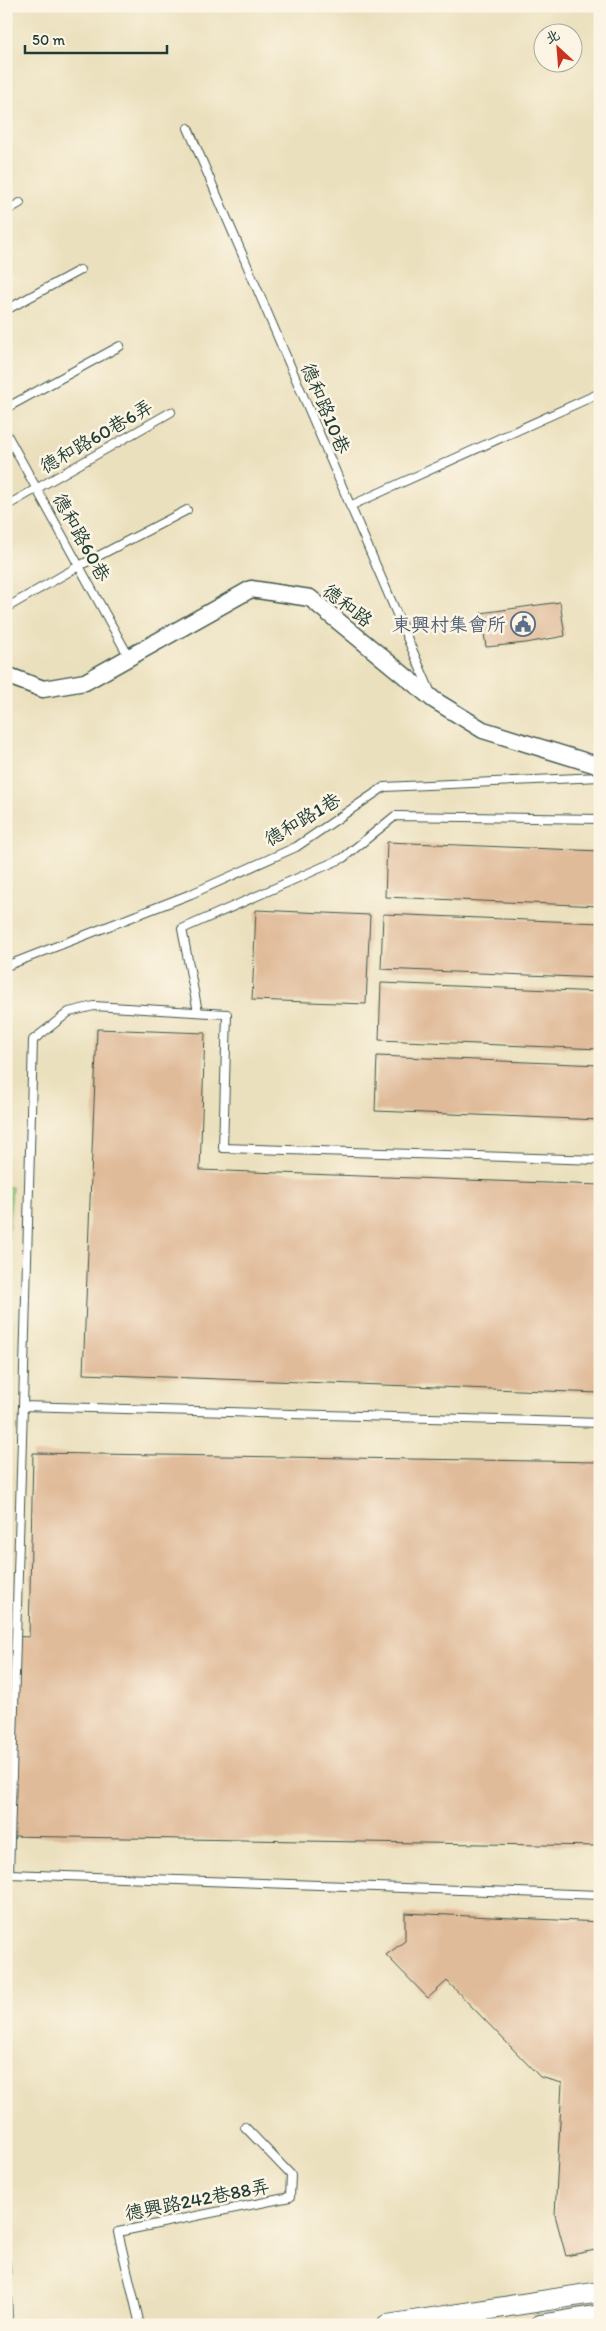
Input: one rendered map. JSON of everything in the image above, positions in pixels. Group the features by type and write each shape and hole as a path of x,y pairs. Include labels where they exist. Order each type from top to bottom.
{"street":[{"name":"德和路","path":"6,675 43,689 84,682 251,589 310,598 434,700 483,730 600,766"},
{"path":"387,2325 600,2292"},
{"path":"540,2325 600,2315"}],"lane":[{"name":"德和路10巷","path":"188,128 434,700"},
{"path":"6,211 20,203"},
{"path":"6,310 80,270"},
{"path":"6,408 120,346"},
{"path":"350,506 600,393"},
{"name":"德和路60巷6弄","path":"6,506 171,412"},
{"name":"德和路60巷","path":"6,433 129,657"},
{"path":"6,608 79,566 187,510"},
{"name":"德和路1巷","path":"6,966 191,894 296,846 384,787 600,777"},
{"path":"198,1012 182,929 343,858 395,816 600,819"},
{"path":"600,1160 223,1148 227,1014 94,1006 69,1012 32,1040 23,1406 8,1875 600,1895"},
{"path":"23,1406 600,1423"},
{"name":"德興路242巷88弄","path":"140,2325 118,2232 290,2197 291,2175 245,2127"},
{"path":"6,2263 8,2325"}],"green space":[{"path":"6,1187 12,1187 6,1267"}],"building":[{"name":"東興村集會所","path":"560,602 565,636 526,643 486,647 481,613"},
{"path":"387,842 600,851 600,906 385,897"},
{"path":"256,910 370,915 366,1004 252,1000"},
{"path":"383,914 600,923 600,978 381,969"},
{"path":"381,983 600,992 600,1049 379,1040"},
{"path":"97,1029 205,1033 200,1170 600,1185 600,1393 83,1374"},
{"path":"377,1056 600,1065 600,1120 375,1111"},
{"path":"33,1453 600,1462 600,1846 6,1836 6,1636 29,1637"},
{"path":"405,1913 600,1922 600,2249 566,2256 555,2215 562,2083 540,2077 447,1981 428,1998 386,1955 405,1941"}],"place":[{"name":"東興村集會所","path":"523,624"}]}
